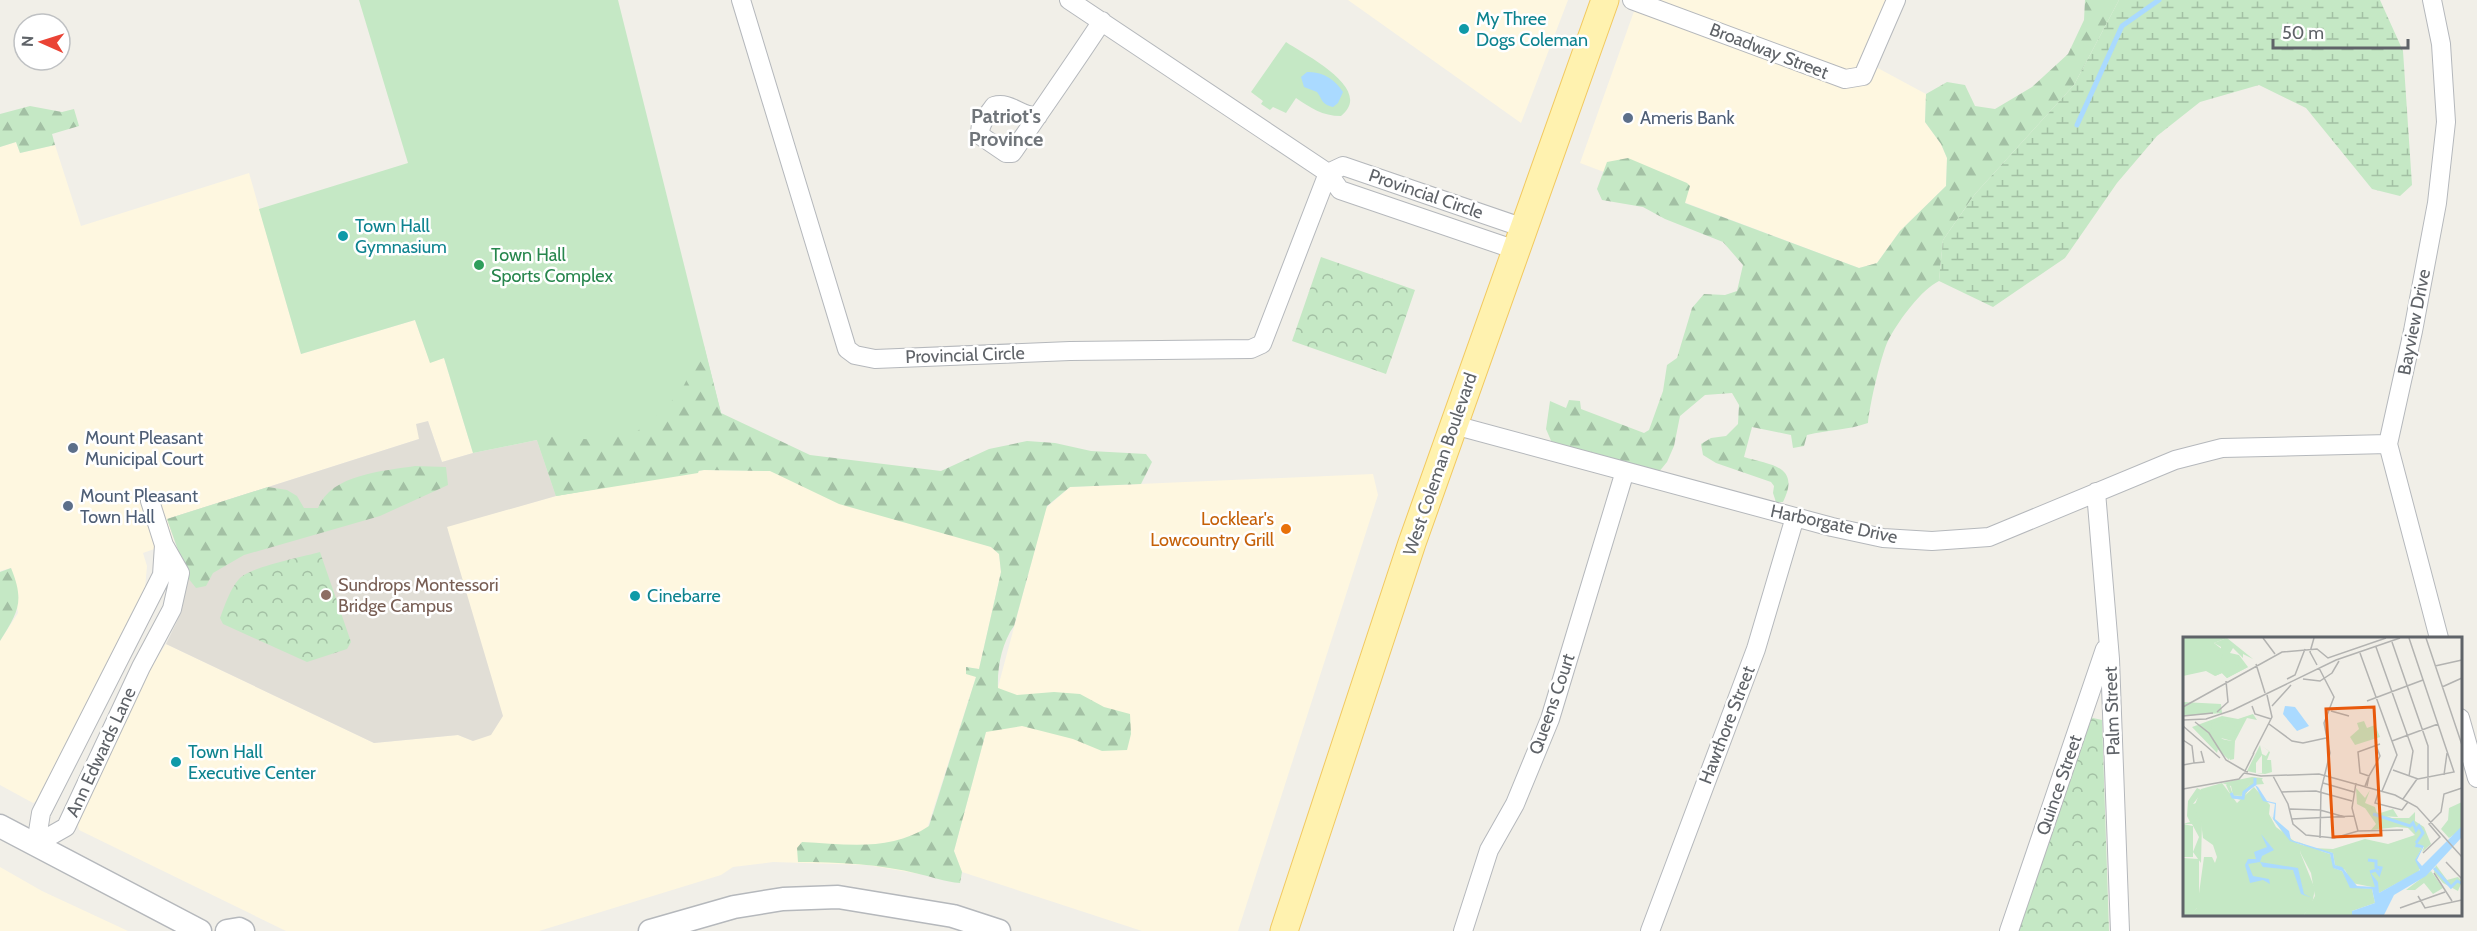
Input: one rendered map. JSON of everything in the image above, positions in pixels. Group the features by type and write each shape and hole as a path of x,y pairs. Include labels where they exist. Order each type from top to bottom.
{"main road":[{"name":"West Coleman Boulevard","path":"1284,931 1412,543 1605,0"}],"street":[{"name":"Provincial Circle","path":"1069,0 1328,172 1340,190 1520,239"},
{"name":"Broadway Street","path":"1632,0 1845,79 1863,76 1896,0"},
{"name":"Bayview Drive","path":"2432,0 2441,44 2446,122 2437,203 2413,331 2388,444 2438,637"},
{"name":"Provincial Circle","path":"744,1 847,349 865,359 1071,351 1251,349 1262,344 1272,322 1328,172"},
{"path":"1038,116 1102,21"},
{"name":"Harborgate Drive","path":"1454,425 1795,517 1883,538 1932,541 1989,537 2175,459 2222,448 2388,444"},
{"name":"Queens Court","path":"1463,931 1489,850 1515,804 1550,719 1625,471"},
{"name":"Palm Street","path":"2096,492 2109,640 2120,931"},
{"name":"Ann Edwards Lane","path":"36,844 66,827 141,667 172,609 180,573 164,545 150,501"},
{"name":"Hawthore Street","path":"1650,931 1756,649 1795,517"},
{"name":"Ann Edwards Lane","path":"36,844 41,813 162,575 164,545"},
{"name":"Quince Street","path":"2009,931 2109,640"},
{"path":"2462,725 2477,778"},
{"path":"0,826 205,930"},
{"path":"650,931 734,907 783,899 838,897 953,916 999,931"},
{"path":"227,931 239,929 243,931"}],"shaded area":[{"path":"1348,0 1568,0 1521,123"},
{"path":"1638,0 1904,0 1874,66 1926,94 1925,122 1941,144 1947,158 1946,186 1900,231 1877,263 1859,268 1580,163"},
{"path":"16,142 20,153 55,145 81,226 249,173 301,354 415,320 430,362 444,358 473,453 442,462 428,421 419,439 167,519 174,542 143,553 147,566 145,588 39,799 33,803 0,785 0,641 18,613 11,568 0,571 0,147"},
{"name":"Sundrops Montessori Bridge Campus","path":"428,421 442,462 537,440 556,496 447,527 503,716 491,735 473,741 458,735 374,743 166,644 181,613 188,578 167,519 419,439 416,424"},
{"path":"704,470 770,471 991,547 999,554 1001,572 979,669 966,667 976,677 928,826 920,874 867,865 773,862 733,867 721,875 539,931 286,931 79,830 77,821 136,691 166,644 374,743 458,735 473,741 447,526 556,496"},
{"path":"1373,474 1378,495 1238,931 1142,931 962,872 954,851 1046,508 1070,487"},
{"path":"0,867 42,891 128,931 0,931"}],"green space":[{"name":"Town Hall Sports Complex","path":"359,0 618,0 721,413 698,473 556,496 537,440 473,453 444,358 430,363 415,320 301,354 259,209 408,163"},
{"path":"2085,0 2119,0 2074,85 1975,194 1943,240 1939,281 1925,291 1899,322 1883,353 1868,423 1807,435 1804,446 1793,448 1791,435 1752,427 1744,457 1773,465 1786,474 1788,490 1783,502 1776,502 1773,493 1774,486 1771,482 1716,463 1703,455 1701,444 1711,438 1726,436 1738,424 1739,405 1732,393 1705,395 1680,416 1674,446 1667,462 1658,473 1552,443 1546,429 1550,401 1566,408 1569,400 1580,401 1581,409 1644,433 1649,430 1663,391 1667,365 1677,358 1692,308 1704,294 1725,295 1737,291 1743,265 1723,242 1665,219 1643,207 1602,200 1597,189 1607,162 1628,158 1687,183 1690,186 1685,203 1859,268 1877,263 1900,231 1946,186 1947,158 1941,144 1925,122 1926,94 1947,82 1965,85 1975,106 1995,109 2032,87 2068,54 2084,20"},
{"path":"2119,0 2380,0 2403,51 2412,185 2400,196 2372,189 2306,108 2259,85 2200,102 2157,136 2117,183 2065,258 1993,307 1939,281 1943,240 1975,194 2074,85"},
{"path":"1286,42 1321,64 1344,84 1349,95 1349,106 1341,116 1322,113 1296,98 1286,113 1273,107 1270,110 1261,104 1263,101 1251,92"},
{"path":"30,106 62,112 74,109 79,126 52,134 55,145 20,153 16,142 0,147 0,114"},
{"path":"1321,257 1415,290 1386,374 1292,341"},
{"path":"704,346 721,413 810,455 941,471 989,449 1027,441 1055,443 1091,451 1146,454 1152,462 1141,484 1070,487 1047,506 1014,626 1003,647 998,672 998,688 1017,695 1054,692 1080,694 1104,707 1130,714 1131,734 1127,750 1102,751 1073,739 1022,726 986,732 954,851 962,872 960,883 874,866 798,862 797,848 802,842 851,845 883,843 899,840 929,826 976,677 966,674 966,667 979,669 1001,572 999,554 991,547 839,504 770,471 704,470 556,496 537,440 542,436 598,440 635,433 662,411 681,391"},
{"path":"415,466 446,467 448,485 380,516 244,555 213,573 206,586 196,588 188,578 167,519 268,487 287,490 297,496 304,508 318,508 334,488 346,481 360,476"},
{"path":"320,552 351,642 347,649 307,662 223,624 220,618 228,597 239,579 254,570"},
{"path":"11,568 18,590 18,606 0,641 0,572"},
{"path":"2089,719 2102,720 2109,931 2013,931"}],"water":[{"path":"1307,72 1328,77 1337,84 1343,92 1338,103 1333,107 1326,105 1317,92 1304,87 1301,77"}],"waterway":[{"path":"2077,125 2122,26 2159,0"}],"place":[{"name":"My Three Dogs Coleman","path":"1464,29"},
{"name":"Ameris Bank","path":"1628,118"},
{"name":"Town Hall Gymnasium","path":"343,236"},
{"name":"Town Hall Sports Complex","path":"479,265"},
{"name":"Mount Pleasant Municipal Court","path":"73,448"},
{"name":"Mount Pleasant Town Hall","path":"68,506"},
{"name":"Locklear's Lowcountry Grill","path":"1286,529"},
{"name":"Sundrops Montessori Bridge Campus","path":"326,595"},
{"name":"Cinebarre","path":"635,596"},
{"name":"Town Hall Executive Center","path":"176,762"}],"district":[{"name":"Patriot's Province","path":"1006,128"}]}
